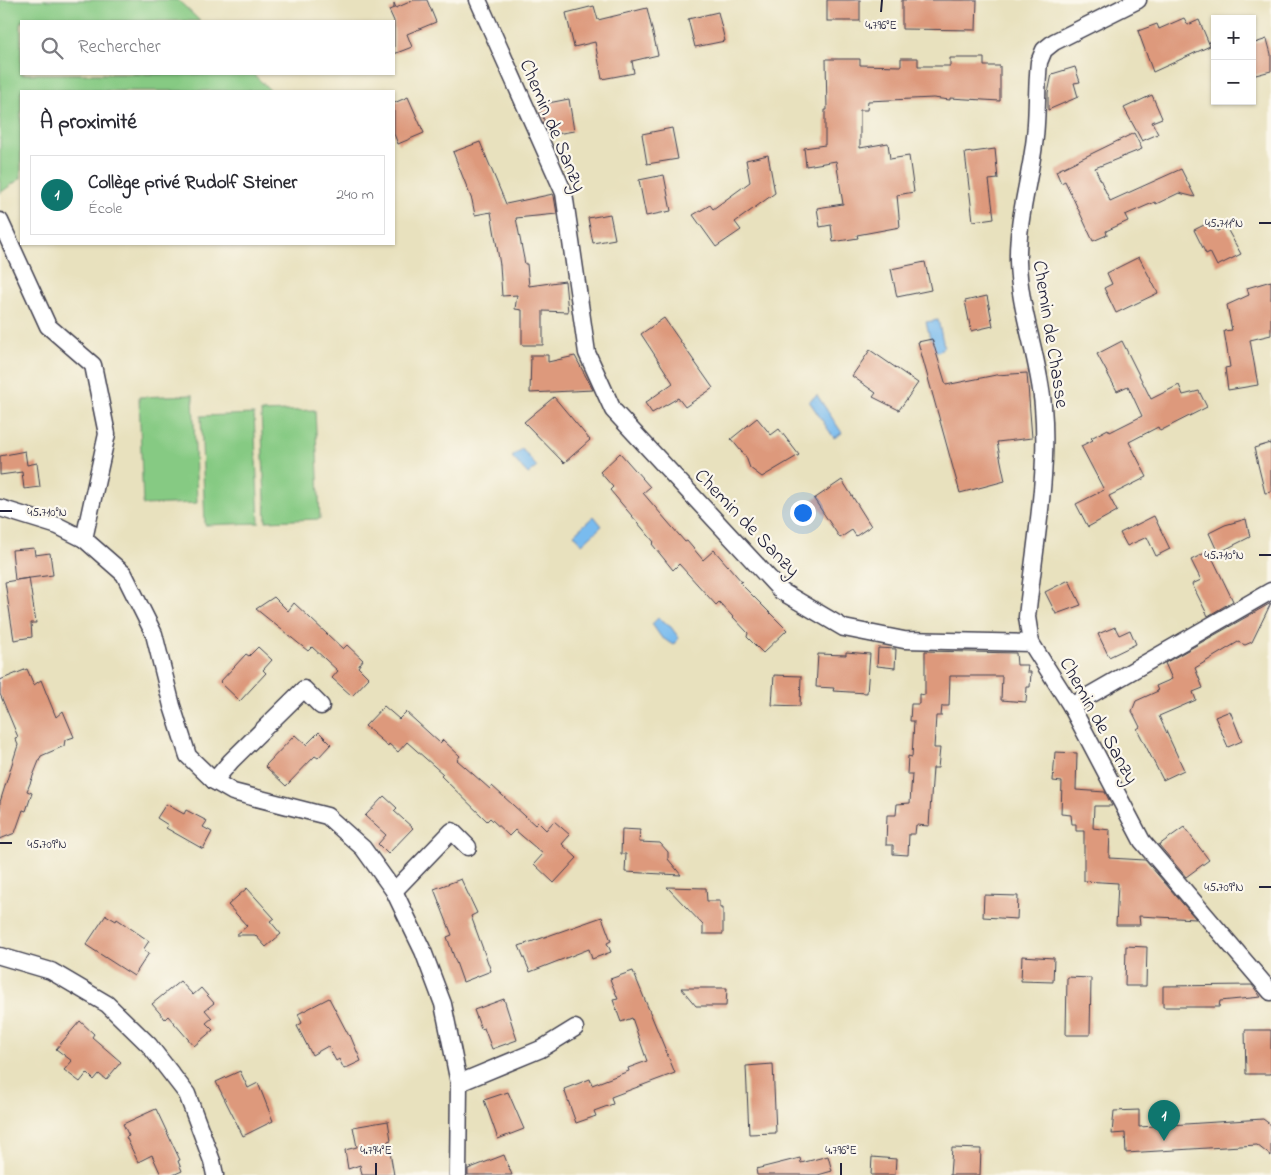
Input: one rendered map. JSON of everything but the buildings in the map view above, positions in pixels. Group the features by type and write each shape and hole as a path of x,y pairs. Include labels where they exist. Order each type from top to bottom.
{"street":[{"name":"Chemin de Sanzy","path":"478,0 564,194 587,353 613,410 780,591 844,628 904,640 1031,643 1071,706 1142,841 1271,992"},
{"name":"Chemin de Chasse","path":"1031,643 1027,617 1045,455 1044,407 1038,360 1022,302 1018,261 1020,229 1035,143 1038,62 1044,50 1054,42 1138,0"},
{"path":"0,221 48,326 93,364 107,434 84,539"},
{"path":"0,508 58,526 84,539 124,574 154,634 172,706 188,756 214,781 233,792 327,816 363,848 394,890 423,951 443,1004 458,1083 458,1175"},
{"path":"1071,706 1271,591"},
{"path":"214,781 231,761 304,688 321,706"},
{"path":"394,890 452,831 468,847"},
{"path":"0,956 51,971 107,1004 149,1045 186,1094 212,1161 215,1175"},
{"path":"458,1083 541,1049 575,1028"}],"green space":[{"path":"0,0 178,0 199,20 20,20 20,75 254,75 270,90 20,90 20,179 0,193"},
{"path":"193,395 197,503 143,505 139,397"},
{"path":"315,410 320,519 266,521 261,412"},
{"path":"254,414 259,523 205,525 201,416"}],"water":[{"path":"938,320 944,346 939,352 933,349 926,322"},
{"path":"817,395 842,433 834,438 809,401"},
{"path":"522,449 537,467 528,474 512,457"},
{"path":"594,516 602,526 582,544 574,534"},
{"path":"658,618 671,627 679,638 673,645 661,637 652,624"}],"place":[{"name":"Collège privé Rudolf Steiner","path":"1164,1141"}]}
